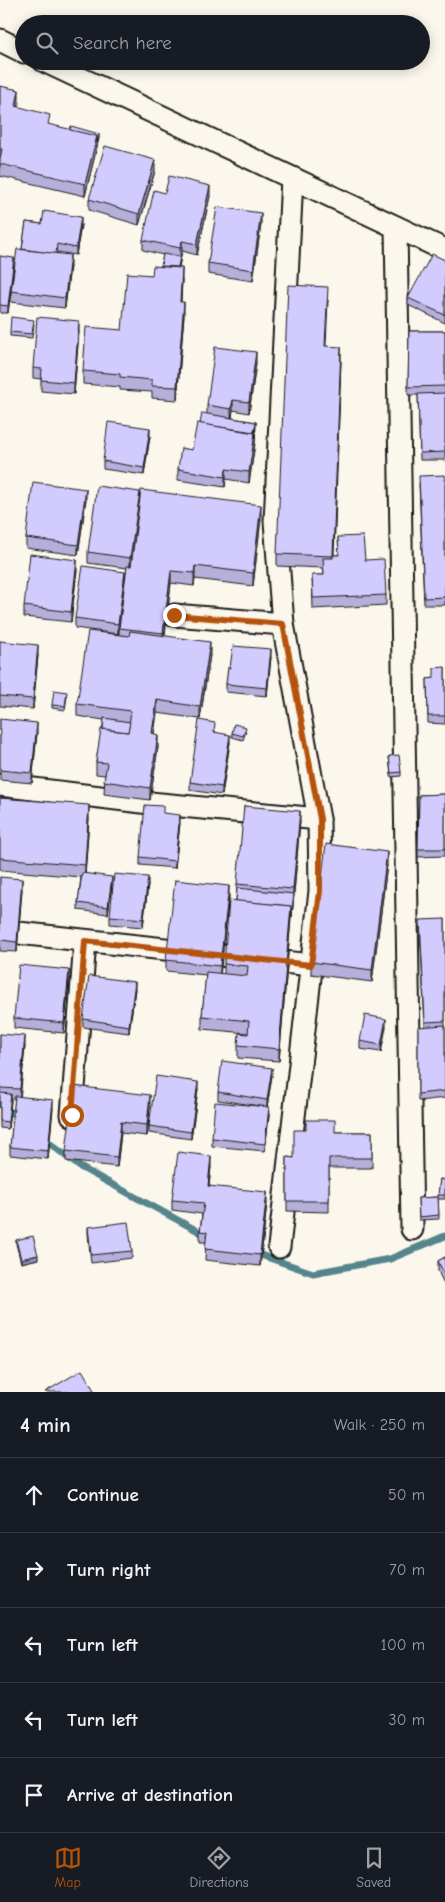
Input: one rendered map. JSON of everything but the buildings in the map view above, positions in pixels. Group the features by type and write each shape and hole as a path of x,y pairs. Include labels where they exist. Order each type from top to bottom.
{"street":[{"path":"0,40 15,48"},
{"path":"63,70 445,250"},
{"path":"279,1248 320,891 320,819 283,624 275,521 292,178"},
{"path":"396,227 412,1228"},
{"path":"174,615 283,624"},
{"path":"0,785 150,803 320,819"},
{"path":"0,931 311,965"},
{"path":"72,1115 85,941"}],"waterway":[{"path":"0,1104 21,1120"},
{"path":"43,1138 80,1167 209,1237"},
{"path":"252,1252 313,1273 390,1259 445,1236"}],"route":[{"path":"72,1115 85,941 311,965 320,891 320,819 283,624 174,615"}]}
